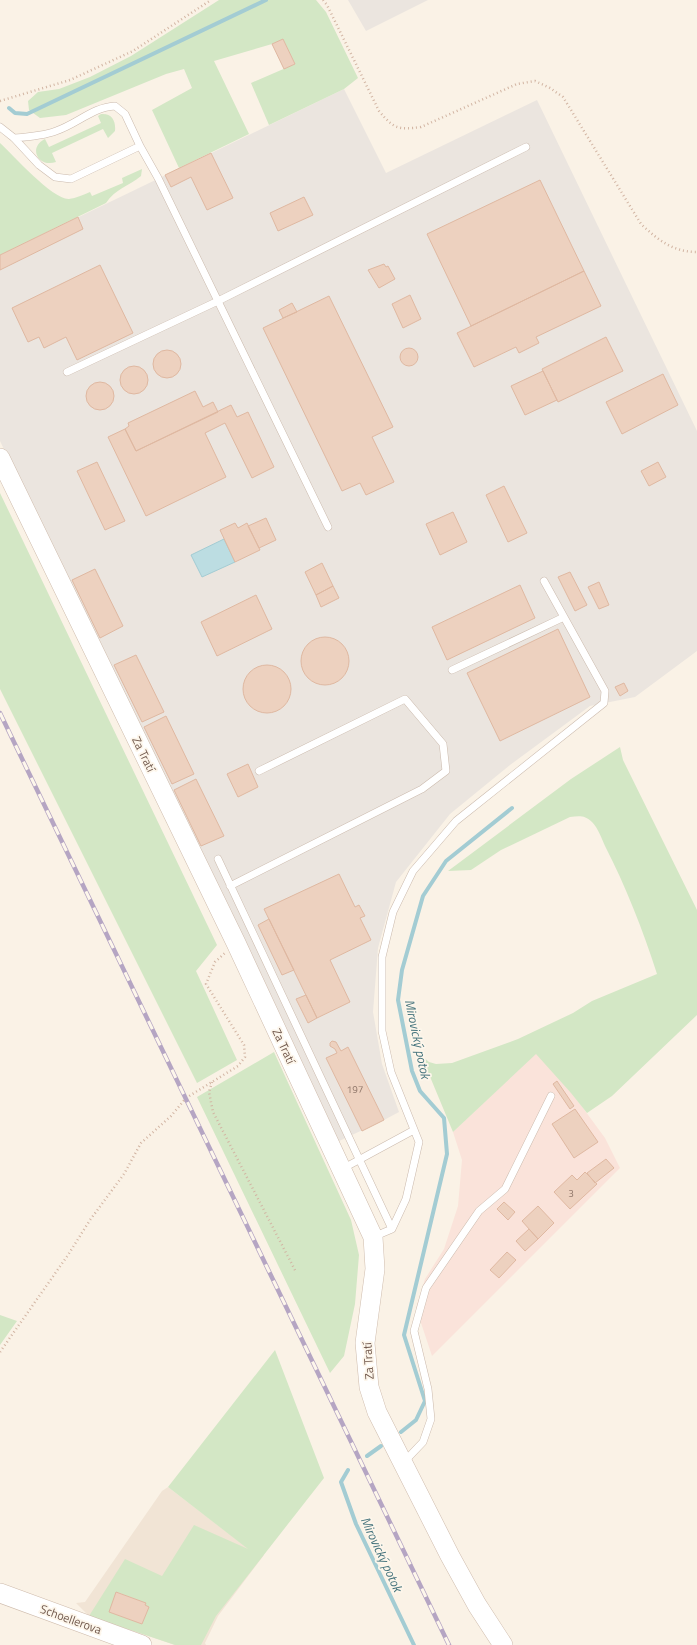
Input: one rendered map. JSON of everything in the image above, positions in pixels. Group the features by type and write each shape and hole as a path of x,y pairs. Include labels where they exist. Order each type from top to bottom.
{"street":[{"name":"Za Tratí","path":"0,458 236,943 373,1237 375,1269 365,1343 369,1387 377,1412 403,1463 477,1605 503,1645"},
{"name":"Schoellerova","path":"0,1593 142,1645"}],"lane":[{"path":"14,138 56,131 104,106 115,106 125,114 140,146 158,178 328,527"},
{"path":"0,127 14,138 39,165 55,177 71,179 140,146"},
{"path":"67,372 218,301 526,148"},
{"path":"373,1237 392,1229 406,1199 419,1142 391,1072 382,1031 382,957 393,912 413,871 456,821 604,703 605,690 544,581"},
{"path":"452,670 564,617"},
{"path":"230,886 422,789 446,771 443,744 405,699 260,771"},
{"path":"218,859 392,1229"},
{"path":"403,1463 423,1442 431,1419 428,1389 414,1331 426,1288 479,1211 505,1189 551,1096"},
{"path":"342,1169 414,1130"}],"path":[{"path":"0,100 70,80 133,51 211,0"},
{"path":"323,0 327,5 379,111 390,123 404,130 421,128 517,84 535,81 550,88 563,97 641,224 657,240 672,248 689,252 697,252"},
{"path":"0,1352 68,1255 90,1220 124,1174 141,1143 171,1116 186,1098 238,1066 245,1057 244,1045 206,984 215,962 236,943"},
{"path":"212,1081 209,1092 213,1112 296,1272"}],"shaded area":[{"path":"348,0 428,0 366,31"},
{"path":"344,89 386,173 537,100 697,431 697,651 635,697 590,706 510,765 450,814 396,882 378,948 373,1012 382,1064 399,1112 337,1142 0,441 0,255"},
{"path":"536,1053 572,1093 605,1138 620,1168 432,1356 416,1308 425,1279 444,1249 458,1206 462,1160 453,1132"},
{"path":"168,1487 250,1550 264,1555 218,1616 205,1643 206,1645 175,1645 89,1616 76,1603 85,1602 162,1491"}],"green space":[{"path":"219,0 316,0 326,12 358,78 344,89 269,125 251,83 295,64 283,39 272,44 214,61 249,134 179,168 152,110 192,88 184,69 166,74 66,115 40,118 29,110 28,101 38,92 59,89 90,77 131,56"},
{"path":"101,114 111,116 115,124 115,131 108,138 103,129 52,153 56,162 45,162 40,160 37,156 37,147 45,139 49,147 101,123 98,116"},
{"path":"0,143 44,185 53,192 69,199 90,192 92,196 123,183 122,178 142,169 141,176 114,194 106,203 0,255"},
{"path":"0,493 217,945 196,971 237,1060 197,1083 0,689"},
{"path":"620,747 623,760 697,910 697,1015 612,1096 587,1113 536,1054 453,1132 421,1055 429,1062 436,1064 452,1063 518,1039 573,1013 592,1001 657,974 640,925 620,877 598,830 587,818 579,816 570,817 501,850 471,870 448,871 571,779"},
{"path":"274,1052 351,1220 359,1255 355,1304 344,1356 330,1373 197,1097"},
{"path":"0,1315 17,1321 0,1345"},
{"path":"275,1350 324,1478 216,1616 201,1645 175,1645 89,1616 125,1559 162,1576 194,1525 248,1549 168,1487","holes":["117,1592 146,1603 145,1605 149,1607 142,1624 109,1612"]}],"water":[{"path":"224,539 235,562 202,577 191,555"}],"building":[{"path":"283,39 295,64 284,69 272,44"},
{"path":"211,153 233,198 207,210 191,177 171,187 165,175"},
{"path":"540,180 584,271 471,326 427,234"},
{"path":"304,197 313,215 278,231 270,213"},
{"path":"78,217 83,229 0,270 0,255"},
{"path":"384,264 386,267 388,266 395,279 379,288 368,270"},
{"path":"100,265 133,333 77,360 66,337 44,348 39,337 28,342 12,308"},
{"path":"584,271 601,306 536,337 539,343 519,353 516,347 474,367 457,333"},
{"path":"410,295 421,319 403,328 392,304"},
{"path":"329,296 393,427 372,437 394,482 366,495 360,483 342,491 263,328"},
{"path":"292,303 297,312 283,318 279,310"},
{"path":"606,337 623,371 558,402 542,369"},
{"path":"405,348 413,348 418,353 416,364 413,366 405,366 400,361 400,353"},
{"path":"167,350 177,354 181,364 177,374 167,378 157,374 153,364 157,354"},
{"path":"134,366 144,370 148,380 144,390 134,394 124,390 120,380 124,370"},
{"path":"543,371 557,400 525,415 511,386"},
{"path":"663,374 678,405 622,434 606,402"},
{"path":"100,382 110,386 114,396 110,406 100,410 90,406 86,396 90,386"},
{"path":"195,391 203,407 213,402 218,412 136,451 125,429 129,426 128,423"},
{"path":"231,405 237,417 248,412 274,467 252,478 225,423 205,433 226,477 146,516 108,437 125,429 136,451"},
{"path":"97,462 125,521 105,530 77,471"},
{"path":"658,462 666,477 649,486 641,471"},
{"path":"504,486 527,533 508,542 486,495"},
{"path":"453,512 467,542 440,555 426,524"},
{"path":"266,518 276,540 259,548 248,526"},
{"path":"235,523 238,528 247,523 260,550 235,562 220,530"},
{"path":"322,563 333,586 316,595 305,572"},
{"path":"95,569 123,626 100,638 72,580"},
{"path":"570,572 587,605 575,611 558,577"},
{"path":"599,582 609,605 599,609 588,587"},
{"path":"520,585 535,618 447,660 432,627"},
{"path":"333,586 339,598 321,607 316,595"},
{"path":"256,595 272,629 217,656 201,622"},
{"path":"558,629 590,697 500,741 467,673"},
{"path":"325,637 334,639 342,644 347,652 349,661 347,670 342,678 334,683 325,685 316,683 308,678 303,670 301,661 303,652 308,644 316,639"},
{"path":"136,655 164,712 142,722 114,665"},
{"path":"262,665 272,665 284,672 291,684 291,694 284,706 272,713 262,713 254,709 247,702 243,694 243,684 247,676 254,669"},
{"path":"624,683 628,691 620,696 615,687"},
{"path":"166,716 194,774 172,784 144,727"},
{"path":"248,764 258,787 238,797 227,774"},
{"path":"196,779 224,836 201,846 174,790"},
{"path":"339,874 355,907 359,905 365,916 360,918 371,940 330,960 350,1002 317,1018 264,909"},
{"path":"269,919 294,970 282,975 258,925"},
{"path":"306,995 317,1018 308,1023 296,999"},
{"path":"332,1041 336,1042 341,1051 348,1047 384,1120 362,1131 326,1058 337,1053 335,1049 330,1046"},
{"path":"557,1081 574,1106 570,1109 553,1084"},
{"path":"575,1109 598,1142 574,1158 552,1124"},
{"path":"606,1159 614,1168 595,1183 587,1173"},
{"path":"585,1172 597,1184 570,1209 554,1192 572,1175 577,1180"},
{"path":"504,1202 515,1212 508,1220 497,1209"},
{"path":"538,1206 554,1223 538,1239 522,1221"},
{"path":"529,1229 538,1239 525,1251 516,1241"},
{"path":"507,1252 516,1260 499,1278 490,1270"},
{"path":"116,1592 146,1603 145,1605 149,1607 142,1624 109,1612"}],"waterway":[{"path":"9,108 15,113 27,114 266,0"},
{"name":"Mirovický potok","path":"401,1432 416,1420 425,1401 404,1335 447,1154 444,1118 420,1091 412,1071 398,1000 402,970 423,896 446,861 512,808"},
{"name":"Mirovický potok","path":"367,1456 381,1446"},
{"name":"Mirovický potok","path":"348,1470 341,1482 356,1524 414,1645"}],"railway":[{"path":"0,713 449,1645"}]}
